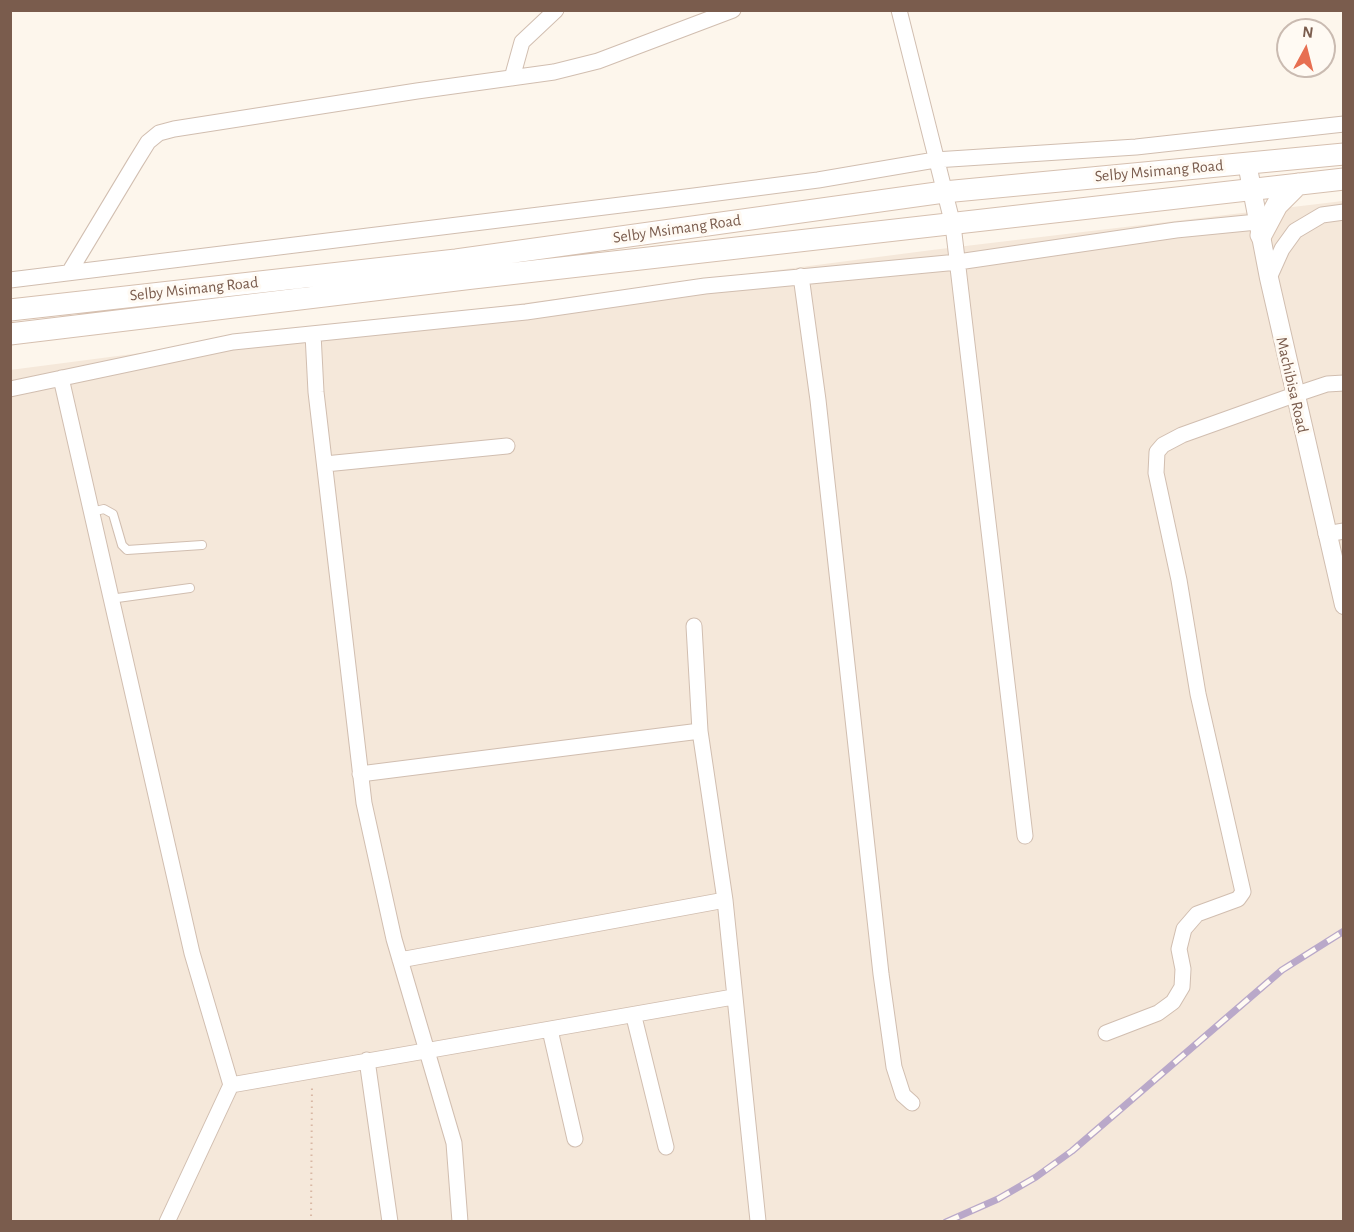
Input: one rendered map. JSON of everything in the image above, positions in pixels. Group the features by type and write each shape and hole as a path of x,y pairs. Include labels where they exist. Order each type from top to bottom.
{"main road":[{"name":"Selby Msimang Road","path":"10,309 456,260 944,192 1344,154"},
{"name":"Selby Msimang Road","path":"10,334 403,286 1344,179"},
{"path":"1259,229 1277,205 1298,184"}],"street":[{"path":"512,78 522,42 556,10"},
{"path":"70,271 148,142 159,133 381,96 554,72 598,61 733,10"},
{"path":"899,10 934,160 953,225 1025,836"},
{"path":"10,280 818,180 934,160 1136,147 1344,124"},
{"name":"Machibisa Road","path":"1247,163 1294,395 1335,532 1344,605"},
{"path":"1269,278 1282,249 1295,231 1306,222 1322,215 1344,212"},
{"path":"10,388 233,342 526,312 705,286 958,262 1121,237 1259,229"},
{"path":"801,276 818,400 881,974 894,1067 903,1095 912,1103"},
{"path":"314,334 316,392 360,774 384,902 455,1149 460,1221"},
{"path":"61,378 192,953 231,1085 167,1221"},
{"path":"1106,1034 1158,1013 1173,1002 1182,987 1183,969 1179,949 1184,929 1197,914 1238,899 1243,892 1198,694 1179,580 1156,473 1157,452 1163,445 1182,435 1327,384 1344,383"},
{"path":"325,464 507,446"},
{"path":"694,626 700,730 725,900 733,997 748,1110 758,1221"},
{"path":"360,774 700,730"},
{"path":"400,960 725,900"},
{"path":"231,1085 367,1060 634,1017 733,997"},
{"path":"634,1017 666,1147"},
{"path":"550,1030 575,1138"},
{"path":"367,1060 390,1221"}],"lane":[{"path":"90,512 104,509 113,514 122,545 127,550 202,545"},
{"path":"110,600 190,588"}],"path":[{"path":"311,1221 312,1070"}],"shaded area":[{"path":"1343,201 1343,1221 11,1221 10,370 932,250"}],"railway":[{"path":"946,1222 998,1199 1036,1177 1072,1151 1282,970 1344,931"}]}
